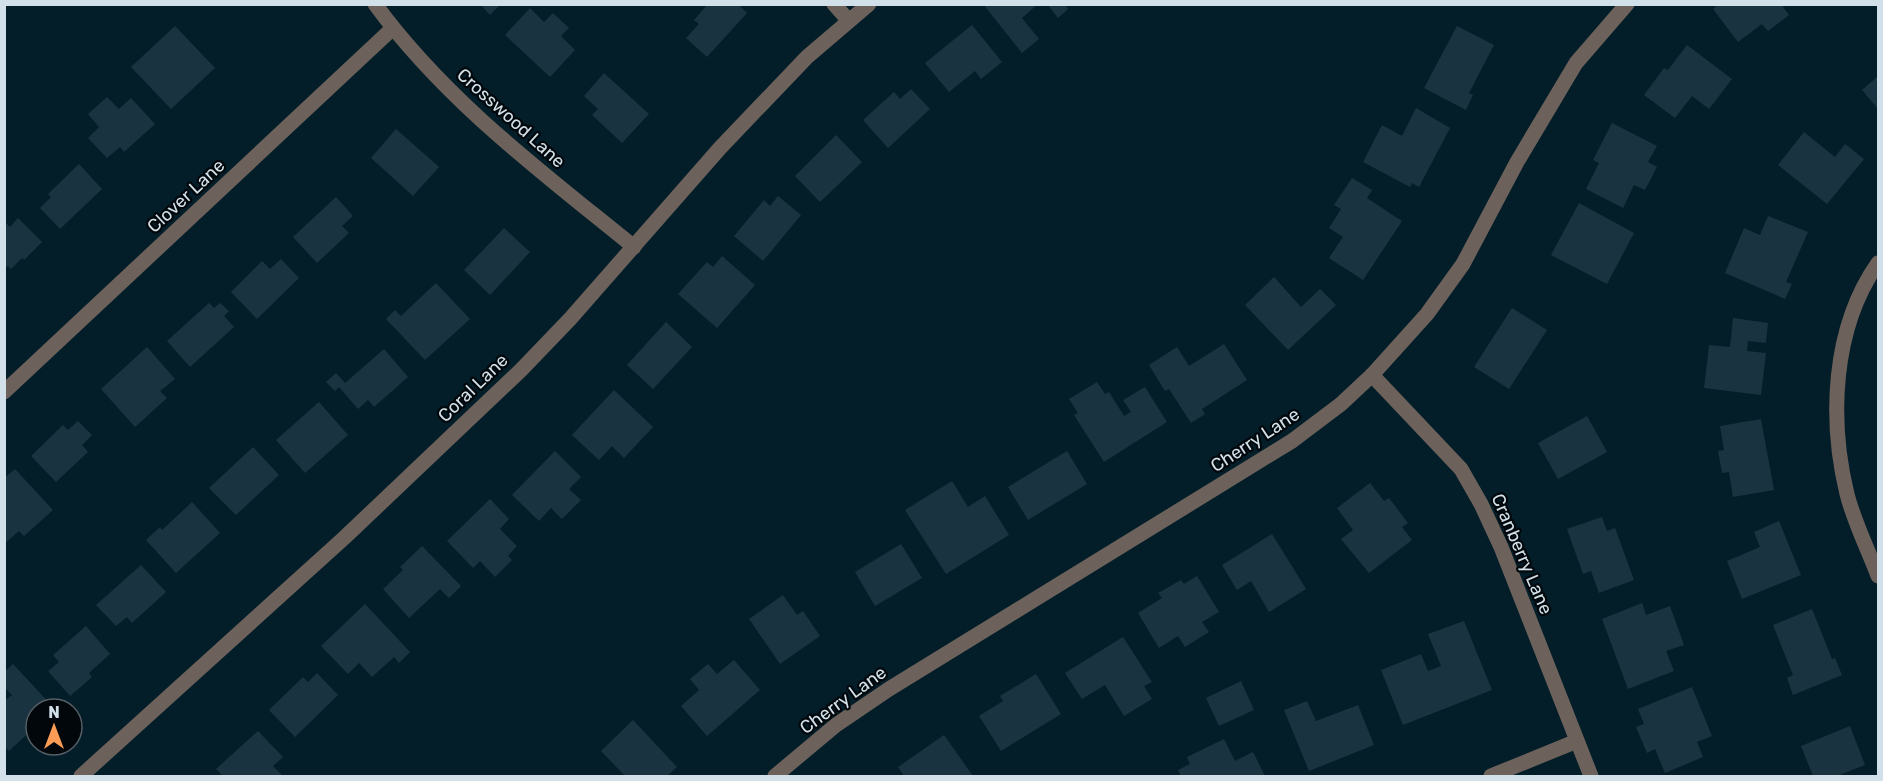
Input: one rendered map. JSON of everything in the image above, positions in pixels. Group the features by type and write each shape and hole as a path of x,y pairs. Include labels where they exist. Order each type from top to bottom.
{"street":[{"name":"Crosswood Lane","path":"375,4 430,71 511,147 634,247"},
{"path":"834,4 849,21"},
{"name":"Coral Lane","path":"81,777 344,538 521,370 634,247 728,139 807,57 869,4"},
{"name":"Cherry Lane","path":"775,777 836,725 889,689 1292,441 1341,404 1372,375 1427,314 1463,264 1517,162 1576,63 1627,4"},
{"name":"Clover Lane","path":"4,392 393,28"},
{"path":"1878,263 1857,304 1845,341 1836,399 1837,438 1848,496 1878,576"},
{"name":"Cranberry Lane","path":"1372,375 1461,470 1480,504 1501,547 1591,777"},
{"path":"1491,777 1577,741"}],"building":[{"path":"480,4 501,4 490,15"},
{"path":"708,4 738,4 747,13 707,57 686,38 699,24 694,20"},
{"path":"983,4 1038,4 1022,18 1039,39 1022,53"},
{"path":"1047,4 1065,4 1068,9 1058,18"},
{"path":"1719,4 1786,4 1783,7 1789,15 1768,31 1762,24 1738,42 1713,9"},
{"path":"530,8 544,22 553,13 569,28 561,36 575,50 550,77 505,35"},
{"path":"972,25 1002,62 981,79 975,71 949,92 925,63"},
{"path":"175,26 215,68 171,109 131,67"},
{"path":"1457,26 1494,45 1469,93 1473,95 1466,110 1424,88"},
{"path":"1687,45 1732,79 1709,109 1692,96 1675,118 1644,95 1664,68 1668,70"},
{"path":"604,73 649,114 622,143 592,115 598,109 584,96"},
{"path":"1878,76 1878,109 1862,90"},
{"path":"911,89 930,109 888,148 863,120 894,92 900,99"},
{"path":"107,97 119,109 131,98 155,124 124,152 120,147 107,158 88,138 99,127 88,114"},
{"path":"1416,108 1450,128 1419,187 1412,183 1410,187 1363,162 1382,125 1402,136"},
{"path":"1612,123 1657,146 1648,162 1657,167 1645,190 1634,185 1623,208 1586,189 1599,163 1593,160"},
{"path":"396,129 439,167 413,196 371,158"},
{"path":"1804,132 1835,157 1845,144 1864,159 1827,204 1778,165"},
{"path":"836,135 862,162 820,202 795,176"},
{"path":"79,164 102,189 60,229 40,208 51,197 48,194"},
{"path":"1352,178 1372,190 1367,198 1402,221 1363,280 1329,258 1343,237 1329,228 1341,209 1334,205"},
{"path":"778,196 801,215 763,261 734,236 764,200 770,206"},
{"path":"336,197 353,216 342,226 349,233 317,263 293,237"},
{"path":"1579,203 1634,233 1607,284 1551,255"},
{"path":"1768,216 1808,232 1786,282 1792,284 1785,299 1725,273 1744,228 1760,235"},
{"path":"18,218 42,242 24,260 22,258 11,269 8,266 4,269 4,221 10,227"},
{"path":"504,228 530,252 490,295 464,270"},
{"path":"722,256 755,285 717,328 678,294 707,262 713,267"},
{"path":"281,259 299,278 257,319 231,292 262,261 270,269"},
{"path":"1274,277 1301,307 1320,289 1336,305 1288,350 1245,305"},
{"path":"436,283 470,319 425,360 386,319 395,310 401,316"},
{"path":"209,303 214,308 220,303 229,311 224,316 234,327 190,367 167,341"},
{"path":"1512,308 1547,330 1509,389 1474,367"},
{"path":"1733,318 1768,323 1766,343 1748,341 1747,351 1766,353 1761,395 1704,388 1709,345 1730,347"},
{"path":"666,322 692,347 653,389 627,365"},
{"path":"1224,344 1247,380 1202,409 1205,414 1191,423 1169,389 1165,391 1149,365 1177,347 1189,366"},
{"path":"147,347 175,379 160,391 167,398 135,427 101,389"},
{"path":"384,349 408,377 374,407 368,400 358,409 339,387 335,391 326,382 336,373 345,383"},
{"path":"1097,382 1105,394 1109,392 1124,416 1131,412 1123,400 1145,387 1167,422 1104,462 1074,415 1078,413 1069,399"},
{"path":"614,390 653,427 624,458 612,446 599,460 572,435"},
{"path":"319,402 348,435 305,473 276,440"},
{"path":"1587,416 1607,452 1558,479 1538,443"},
{"path":"1761,419 1774,490 1733,497 1729,472 1722,473 1718,451 1724,450 1720,426"},
{"path":"78,421 92,435 82,445 88,452 56,482 31,456 63,425 68,430"},
{"path":"253,447 279,475 236,515 209,488"},
{"path":"555,451 581,477 569,489 581,500 562,519 551,508 539,521 512,495"},
{"path":"1067,451 1087,484 1028,520 1008,487"},
{"path":"15,469 53,510 24,536 19,531 4,544 4,478"},
{"path":"952,481 968,507 985,496 1009,535 946,574 905,510"},
{"path":"1370,483 1384,501 1389,498 1408,523 1402,527 1412,540 1369,573 1341,539 1353,530 1337,508"},
{"path":"490,499 509,519 500,529 517,546 508,556 512,560 495,577 480,561 473,568 447,541"},
{"path":"192,502 220,533 176,573 146,540 160,527 162,530"},
{"path":"1602,517 1607,531 1615,528 1634,580 1599,593 1591,571 1583,574 1567,529"},
{"path":"1779,521 1801,575 1742,599 1727,561 1760,547 1754,532"},
{"path":"1272,534 1306,589 1269,612 1251,581 1237,590 1222,565"},
{"path":"901,544 922,578 875,606 855,572"},
{"path":"422,546 461,586 449,598 440,589 409,618 383,589 403,570 400,567"},
{"path":"141,565 166,592 132,623 127,617 116,626 96,605"},
{"path":"1197,576 1219,612 1202,622 1209,632 1185,647 1178,636 1159,648 1138,613 1162,598 1158,593 1181,580 1184,584"},
{"path":"783,595 797,615 803,611 820,636 780,664 749,619"},
{"path":"1642,603 1646,615 1670,606 1684,645 1666,651 1674,671 1628,689 1602,619"},
{"path":"365,604 410,652 399,663 394,657 372,677 359,663 348,674 321,646"},
{"path":"1812,609 1832,659 1835,658 1842,675 1793,695 1787,678 1793,675 1773,625"},
{"path":"1464,621 1492,690 1403,725 1381,670 1421,654 1428,671 1441,666 1428,634"},
{"path":"86,626 110,654 89,673 92,677 70,696 48,671 59,662 53,655"},
{"path":"1123,637 1152,682 1144,686 1152,699 1124,716 1105,685 1082,699 1065,673"},
{"path":"734,660 760,690 707,736 681,706 699,690 690,679 708,664 717,674"},
{"path":"13,664 44,697 24,697 24,737 9,751 4,746 4,701 12,695 4,687 4,672"},
{"path":"317,673 338,695 295,737 269,710 303,677 308,682"},
{"path":"1036,674 1061,714 1001,751 979,716 1003,701 1000,696"},
{"path":"1241,681 1254,710 1219,726 1206,698"},
{"path":"1692,687 1712,736 1697,742 1703,757 1665,773 1655,749 1647,753 1636,727 1644,724 1638,709"},
{"path":"1307,701 1316,721 1358,705 1374,745 1309,771 1284,710"},
{"path":"633,720 677,767 667,776 625,776 601,751"},
{"path":"1850,726 1865,765 1837,776 1813,776 1801,746"},
{"path":"258,731 283,757 273,766 283,776 223,776 216,769"},
{"path":"944,735 973,776 904,776 898,767"},
{"path":"1224,739 1235,761 1253,752 1265,776 1181,776 1178,770 1190,764 1187,757"}]}
